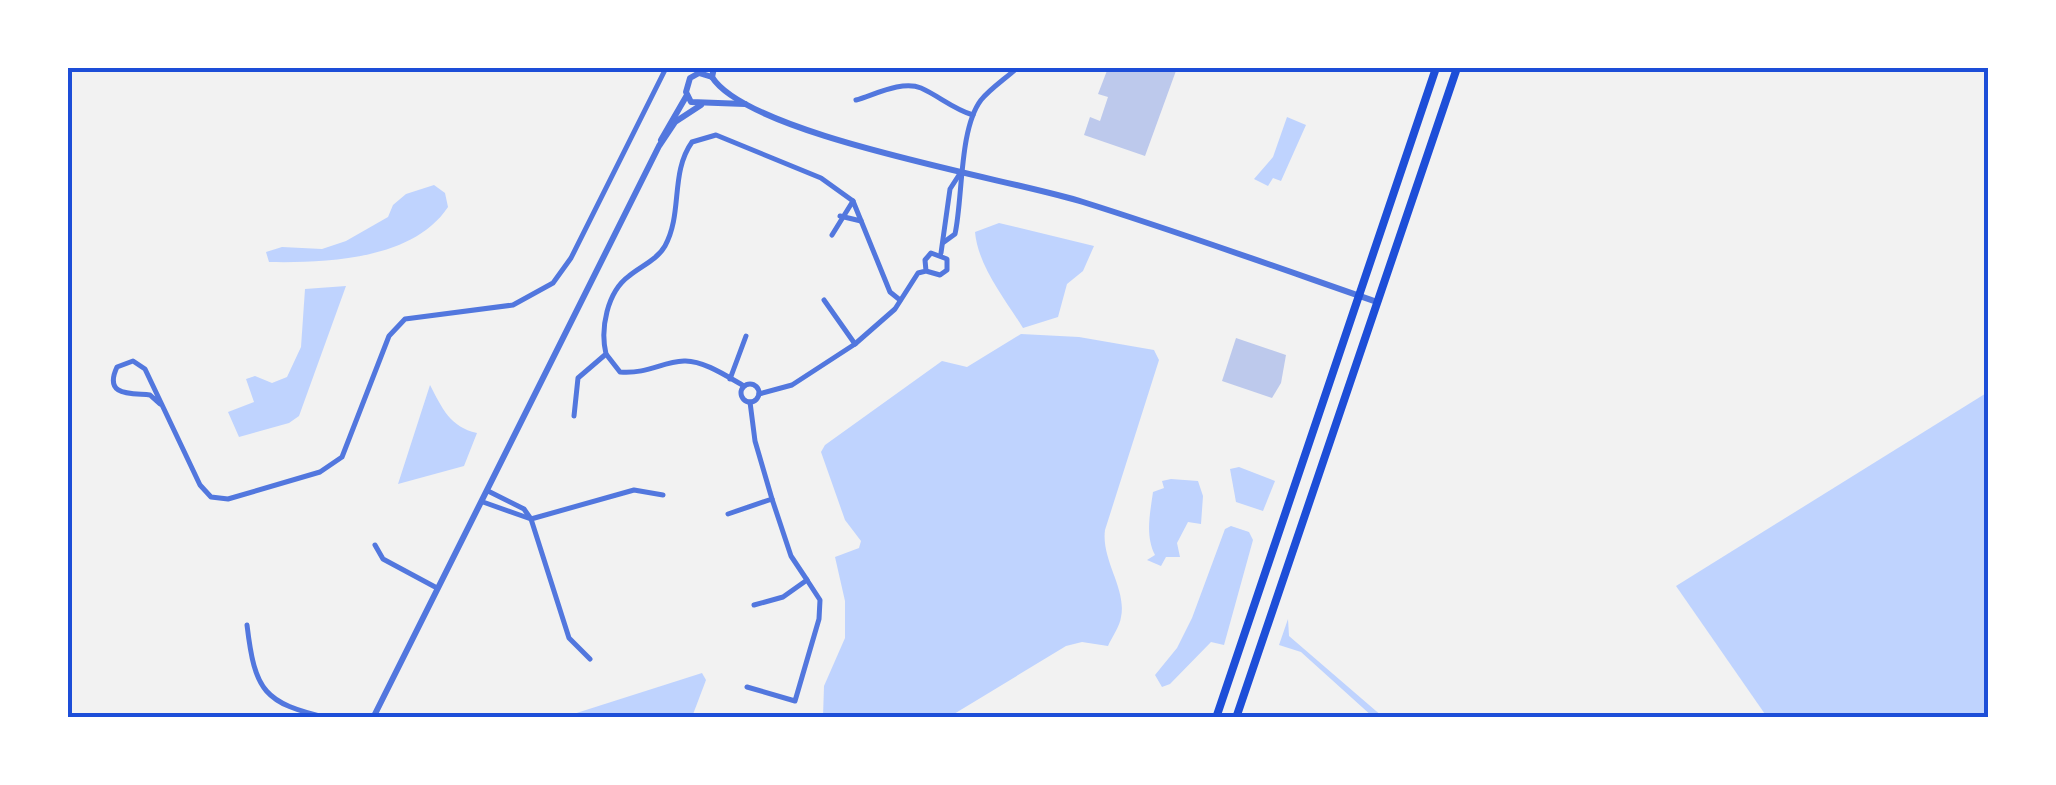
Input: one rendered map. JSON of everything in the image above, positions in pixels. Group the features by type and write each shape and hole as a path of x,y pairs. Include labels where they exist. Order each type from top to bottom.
{"main road":[{"path":"1216,718 1436,68"},
{"path":"1236,718 1457,68"}],"street":[{"path":"160,404 150,395 123,395 117,391 117,367 140,363 200,484 211,497 228,500 334,466 348,449 395,327 414,316 528,300 563,272 666,68"},
{"path":"712,78 714,68"},
{"path":"942,253 950,189 960,173 973,115 981,100 1017,68"},
{"path":"659,146 664,129 687,95 687,82 697,71 751,105"},
{"path":"856,100 904,86 920,88 945,105 973,115"},
{"path":"687,95 701,106"},
{"path":"373,718 659,146 675,122 701,106 718,100 751,105 866,149 1079,201 1377,302"},
{"path":"759,394 756,386 744,386 695,362 680,360 656,371 620,372 606,354 601,334 610,302 624,278 662,252 679,206 679,174 692,142 716,135 821,178 852,201 890,292 900,300"},
{"path":"944,242 955,234 964,192 960,173"},
{"path":"832,235 852,201"},
{"path":"840,216 861,221"},
{"path":"926,271 925,260 931,253 942,253"},
{"path":"750,402 759,394 792,385 855,344 900,300 918,273 926,271 940,276 947,270 947,259 942,253"},
{"path":"824,300 855,344"},
{"path":"730,378 746,336"},
{"path":"574,416 578,378 606,354"},
{"path":"744,386 743,397 750,402 754,441 792,556 820,600 819,620 795,701 747,687"},
{"path":"483,502 530,519 634,490 662,495"},
{"path":"488,492 524,509 570,638 590,659"},
{"path":"728,514 772,499"},
{"path":"375,545 383,560 440,590"},
{"path":"754,605 783,597 807,580"},
{"path":"247,626 250,656 263,691 290,709 328,718"}],"water":[{"path":"1287,117 1306,125 1281,181 1273,178 1268,186 1254,179 1273,157"},
{"path":"434,185 445,193 448,207 433,225 413,238 367,255 269,262 266,252 282,247 322,249 346,241 388,217 393,205 406,194"},
{"path":"999,223 1094,246 1083,271 1067,284 1058,317 1023,328 1001,294 981,257 975,232"},
{"path":"346,286 299,416 289,423 239,437 228,412 254,402 246,379 255,376 272,383 287,377 301,347 305,289"},
{"path":"1021,334 1079,337 1154,350 1159,360 1105,530 1122,606 1116,632 1108,646 1082,642 1066,646 949,717 823,717 824,686 845,638 845,601 835,557 859,548 861,541 845,520 821,452 825,445 942,361 967,367"},
{"path":"430,385 453,421 477,433 464,466 398,484"},
{"path":"1988,392 1988,717 1767,717 1676,586"},
{"path":"1239,467 1275,481 1263,511 1236,502 1230,469"},
{"path":"1162,481 1198,481 1203,496 1201,524 1188,522 1177,543 1180,557 1166,557 1161,566 1147,560 1155,555 1150,540 1150,516 1153,492 1164,488"},
{"path":"1231,526 1249,532 1253,540 1224,645 1211,642 1170,684 1162,687 1155,675 1177,648 1225,529"},
{"path":"1288,619 1289,636 1383,717 1373,717 1301,652 1279,645"},
{"path":"702,673 706,680 692,717 564,717"}],"building":[{"path":"1108,68 1177,68 1145,156 1084,135 1090,117 1100,121 1108,97 1098,94"},
{"path":"1236,338 1286,355 1281,383 1272,398 1222,381"}]}
